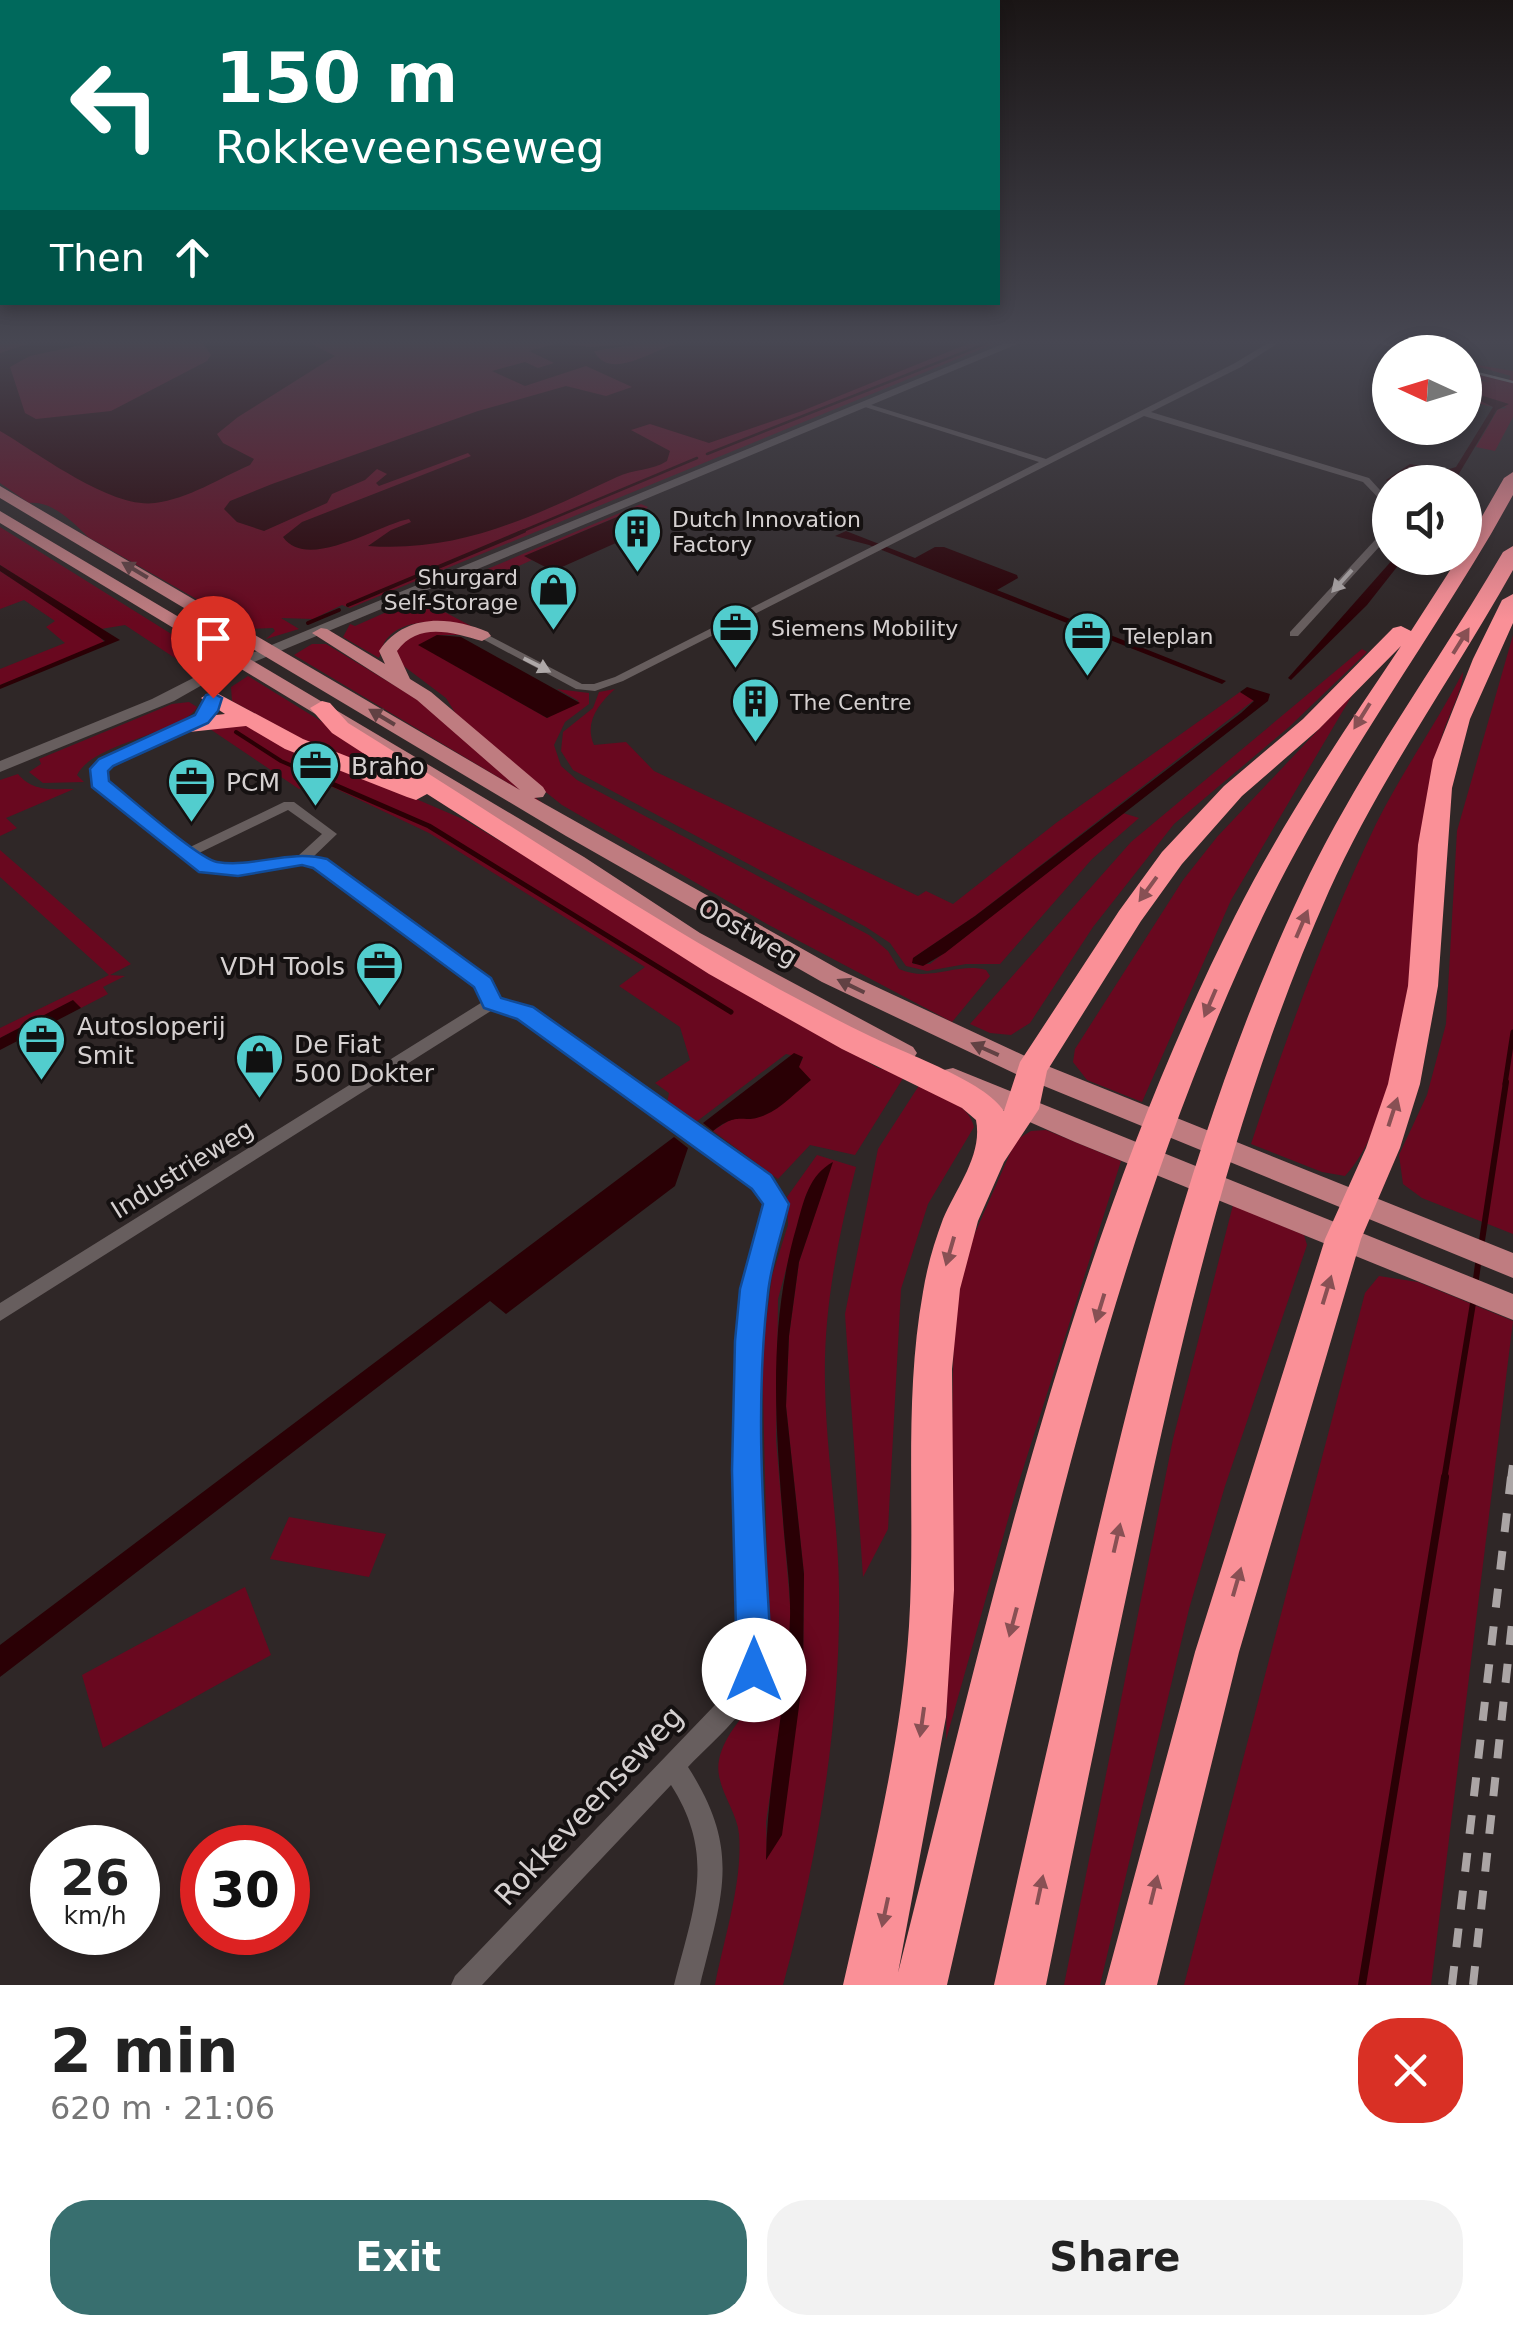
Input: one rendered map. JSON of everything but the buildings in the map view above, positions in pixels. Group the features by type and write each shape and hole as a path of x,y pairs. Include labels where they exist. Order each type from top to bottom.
{"highway":[{"path":"921,1985 1056,1455 1126,1222 1168,1104 1248,918 1304,811 1456,577 1513,478"},
{"path":"1020,1985 1131,1476 1196,1221 1229,1113 1274,990 1333,856 1380,768 1513,552"},
{"path":"986,1160 1023,1109 1031,1070 1128,917 1188,839 1250,775 1333,702 1456,577"},
{"path":"1131,1985 1232,1598 1416,1030 1430,855 1445,761 1513,600"},
{"path":"219,684 250,719 304,748 475,814"},
{"path":"322,708 340,728 746,983 979,1103 993,1122 986,1160 951,1247 938,1310 932,1407 931,1624 925,1694 907,1811 868,1985"},
{"path":"189,724 250,719"}],"main road":[{"name":"Oostweg","path":"0,491 574,831 818,970 1031,1070 1293,1176 1426,1271 1513,1307"},
{"name":"Oostweg","path":"0,516 322,708 744,968 879,1040 1023,1109 1283,1215 1433,1233 1513,1266"},
{"path":"402,680 388,651 402,636 432,626 458,627 482,636"},
{"path":"321,633 402,680 534,791 574,831"}],"street":[{"path":"0,767 160,701 219,684 294,652 321,633 792,436"},
{"path":"964,436 1047,462"},
{"path":"482,636 580,687 595,688 619,680 1099,436"},
{"path":"1219,436 1366,480 1372,487"},
{"path":"1294,634 1372,549"},
{"path":"160,701 219,684"},
{"path":"219,684 206,715 106,762 98,776 99,783 206,868 218,871 302,859 320,863 484,983 492,1003"},
{"path":"188,853 289,804 330,834 302,859"},
{"name":"Rokkeveenseweg","path":"464,1985 745,1690 754,1670 747,1471 749,1341 754,1289 776,1204 762,1182 525,1013 492,1003"},
{"name":"Industrieweg","path":"0,1313 492,1003"},
{"path":"672,1764 696,1800 713,1848 711,1877 687,1985"}],"shaded area":[{"path":"0,436 770,436 350,608 342,605 313,619 281,618 299,629 266,639 275,631 273,628 249,629 88,537 54,509 29,503 0,483"},
{"path":"7,436 218,436 223,443 254,459 250,465 204,487 155,503 118,497 54,465"},
{"path":"408,436 641,436 670,451 667,461 655,467 623,474 497,528 435,544 402,547 368,546 411,522 409,519 326,548 309,550 294,546 283,537 302,522 471,456 468,453 379,486 376,483 387,474 377,469 365,480 332,494 327,503 264,531 237,522 224,509 230,501"},
{"path":"686,436 730,436 709,443"},
{"path":"1483,436 1503,436 1495,451 1476,447 1482,445"},
{"path":"1470,445 1476,445 1464,465 1457,465"},
{"path":"641,504 648,507 644,511 659,518 640,533 636,534 648,521 628,512 525,556 532,560 485,581 478,577 440,589"},
{"path":"629,512 648,521 636,534 553,571 524,556"},
{"path":"0,527 213,660 184,664 125,625 101,629 0,565"},
{"path":"846,531 915,558 935,547 944,547 1017,575 997,590 1226,681 1222,684 869,545 835,536"},
{"path":"0,565 120,640 0,689 0,685 105,641 0,571"},
{"path":"0,571 96,633 105,643 0,685 0,669 65,643 46,627 55,621 24,600 0,609"},
{"path":"1379,575 1391,575 1367,605 1291,680 1288,678"},
{"path":"418,598 473,627 437,622 411,625 390,635 379,658 343,637 350,624 355,626"},
{"path":"427,630 473,635 437,635 419,645 547,718 579,701 557,689 589,693 589,704 565,722 554,745 561,766 577,780 869,935 888,951 899,969 922,974 975,968 986,970 990,976 952,1022 767,924 562,805 464,727 446,698 401,664 395,652 404,640"},
{"path":"437,635 461,637 580,703 547,718 418,645"},
{"path":"1513,635 1513,1234 1422,1198 1403,1184 1399,1155 1427,1095 1446,1024 1457,831"},
{"path":"312,644 326,644 430,707 504,774 548,807 294,655"},
{"path":"1362,649 1367,652 1289,727 1174,824 1093,927 1030,1023 1011,1035 990,1033 970,1024 1131,842"},
{"path":"1463,672 1439,750 1412,974 1387,1093 1368,1140 1345,1176 1322,1172 1251,1144 1340,903 1386,805"},
{"path":"248,676 447,799 317,747 232,701 231,687"},
{"path":"1247,687 1270,694 1268,701 945,953 923,966 912,963 913,958 975,916 1241,713 1254,701 1240,692"},
{"path":"615,689 594,714 594,745 626,742 654,771 918,896 926,891 953,904 1056,823 1240,692 1254,700 975,916 913,958 913,964 930,964 1123,813 1139,818 1092,859 1000,964 966,964 927,971 906,966 890,943 866,927 573,770 561,751 563,732 593,708 599,692"},
{"path":"1354,692 1231,900 1142,1102 1087,1080 1073,1062 1075,1049 1183,880 1217,837"},
{"path":"189,702 197,707 189,716 86,764 77,775 84,782 43,783 29,772 41,764 39,759 172,704"},
{"path":"244,725 465,820 878,1068 905,1075 855,1155 810,1145 778,1179 713,1131 737,1115 755,1117 810,1079 798,1067 803,1058 786,1054 696,1122 667,1103 669,1093 655,1083 690,1060 680,1027 619,986 645,967 429,833 324,783 299,789 207,727"},
{"path":"18,774 36,787 74,789 6,818 17,828 0,836 0,780"},
{"path":"0,850 131,964 110,975 125,976 103,987 108,994 81,1008 72,1001 0,1038 0,1028 109,975 0,877"},
{"path":"73,1000 81,1008 0,1050 0,1038"},
{"path":"794,1053 803,1057 799,1067 811,1080 783,1104 765,1115 735,1119 713,1131 703,1123"},
{"path":"920,1084 960,1106 974,1127 928,1204 901,1289 888,1529 863,1577 845,1314 878,1149"},
{"path":"1046,1130 1121,1161 1016,1491 946,1740 954,1321 967,1251 1016,1140 1031,1131"},
{"path":"674,1137 688,1148 675,1186 506,1314 490,1301 0,1677 0,1645"},
{"path":"817,1155 856,1167 833,1274 826,1329 826,1410 839,1588 836,1688 817,1838 783,1985 715,1985 736,1890 739,1852 739,1834 720,1779 719,1760 733,1729 770,1685 762,1353 772,1276 788,1225 787,1197","holes":["832,1162 799,1262 789,1336 786,1406 804,1574 803,1676 767,1858 766,1822 785,1695 791,1615 776,1440 778,1299 806,1195"]},
{"path":"833,1162 799,1262 789,1336 786,1406 804,1574 803,1676 782,1835 766,1860 790,1618 778,1444 776,1371 781,1299 802,1206 813,1181"},
{"path":"1233,1205 1304,1235 1307,1245 1225,1486 1189,1609 1100,1985 1064,1985 1173,1439"},
{"path":"1379,1276 1418,1282 1513,1321 1431,1985 1184,1985 1365,1293"},
{"path":"289,1517 386,1534 369,1577 270,1559"},
{"path":"245,1587 271,1655 103,1748 82,1675"}],"waterway":[{"path":"707,454 753,436"},
{"path":"518,533 697,458"},
{"path":"348,605 524,531"},
{"path":"308,623 339,610"},
{"path":"236,732 281,761 313,775"},
{"path":"307,773 429,826 731,1012"},
{"path":"1505,1084 1513,1032"},
{"path":"1481,1247 1506,1082"},
{"path":"1475,1286 1479,1257"},
{"path":"1444,1480 1474,1297"},
{"path":"1362,1985 1445,1477"}],"railway":[{"path":"1510,1480 1513,1457"},
{"path":"1452,1985 1511,1477"},
{"path":"1473,1985 1513,1614"}],"place":[{"name":"Dutch Innovation Factory","path":"637,574"},
{"name":"Shurgard Self-Storage","path":"553,632"},
{"name":"Siemens Mobility","path":"736,670"},
{"name":"Teleplan","path":"1088,678"},
{"name":"The Centre","path":"755,744"},
{"name":"Braho","path":"316,808"},
{"name":"PCM","path":"191,824"},
{"name":"VDH Tools","path":"380,1008"},
{"name":"Autosloperij Smit","path":"42,1082"},
{"name":"De Fiat 500 Dokter","path":"259,1100"}],"route":[{"path":"213,698 201,719 106,762 99,769 99,783 206,868 218,871 302,859 320,863 484,983 492,1003 525,1013 762,1182 776,1204 754,1289 749,1341 747,1471 754,1670"}]}
